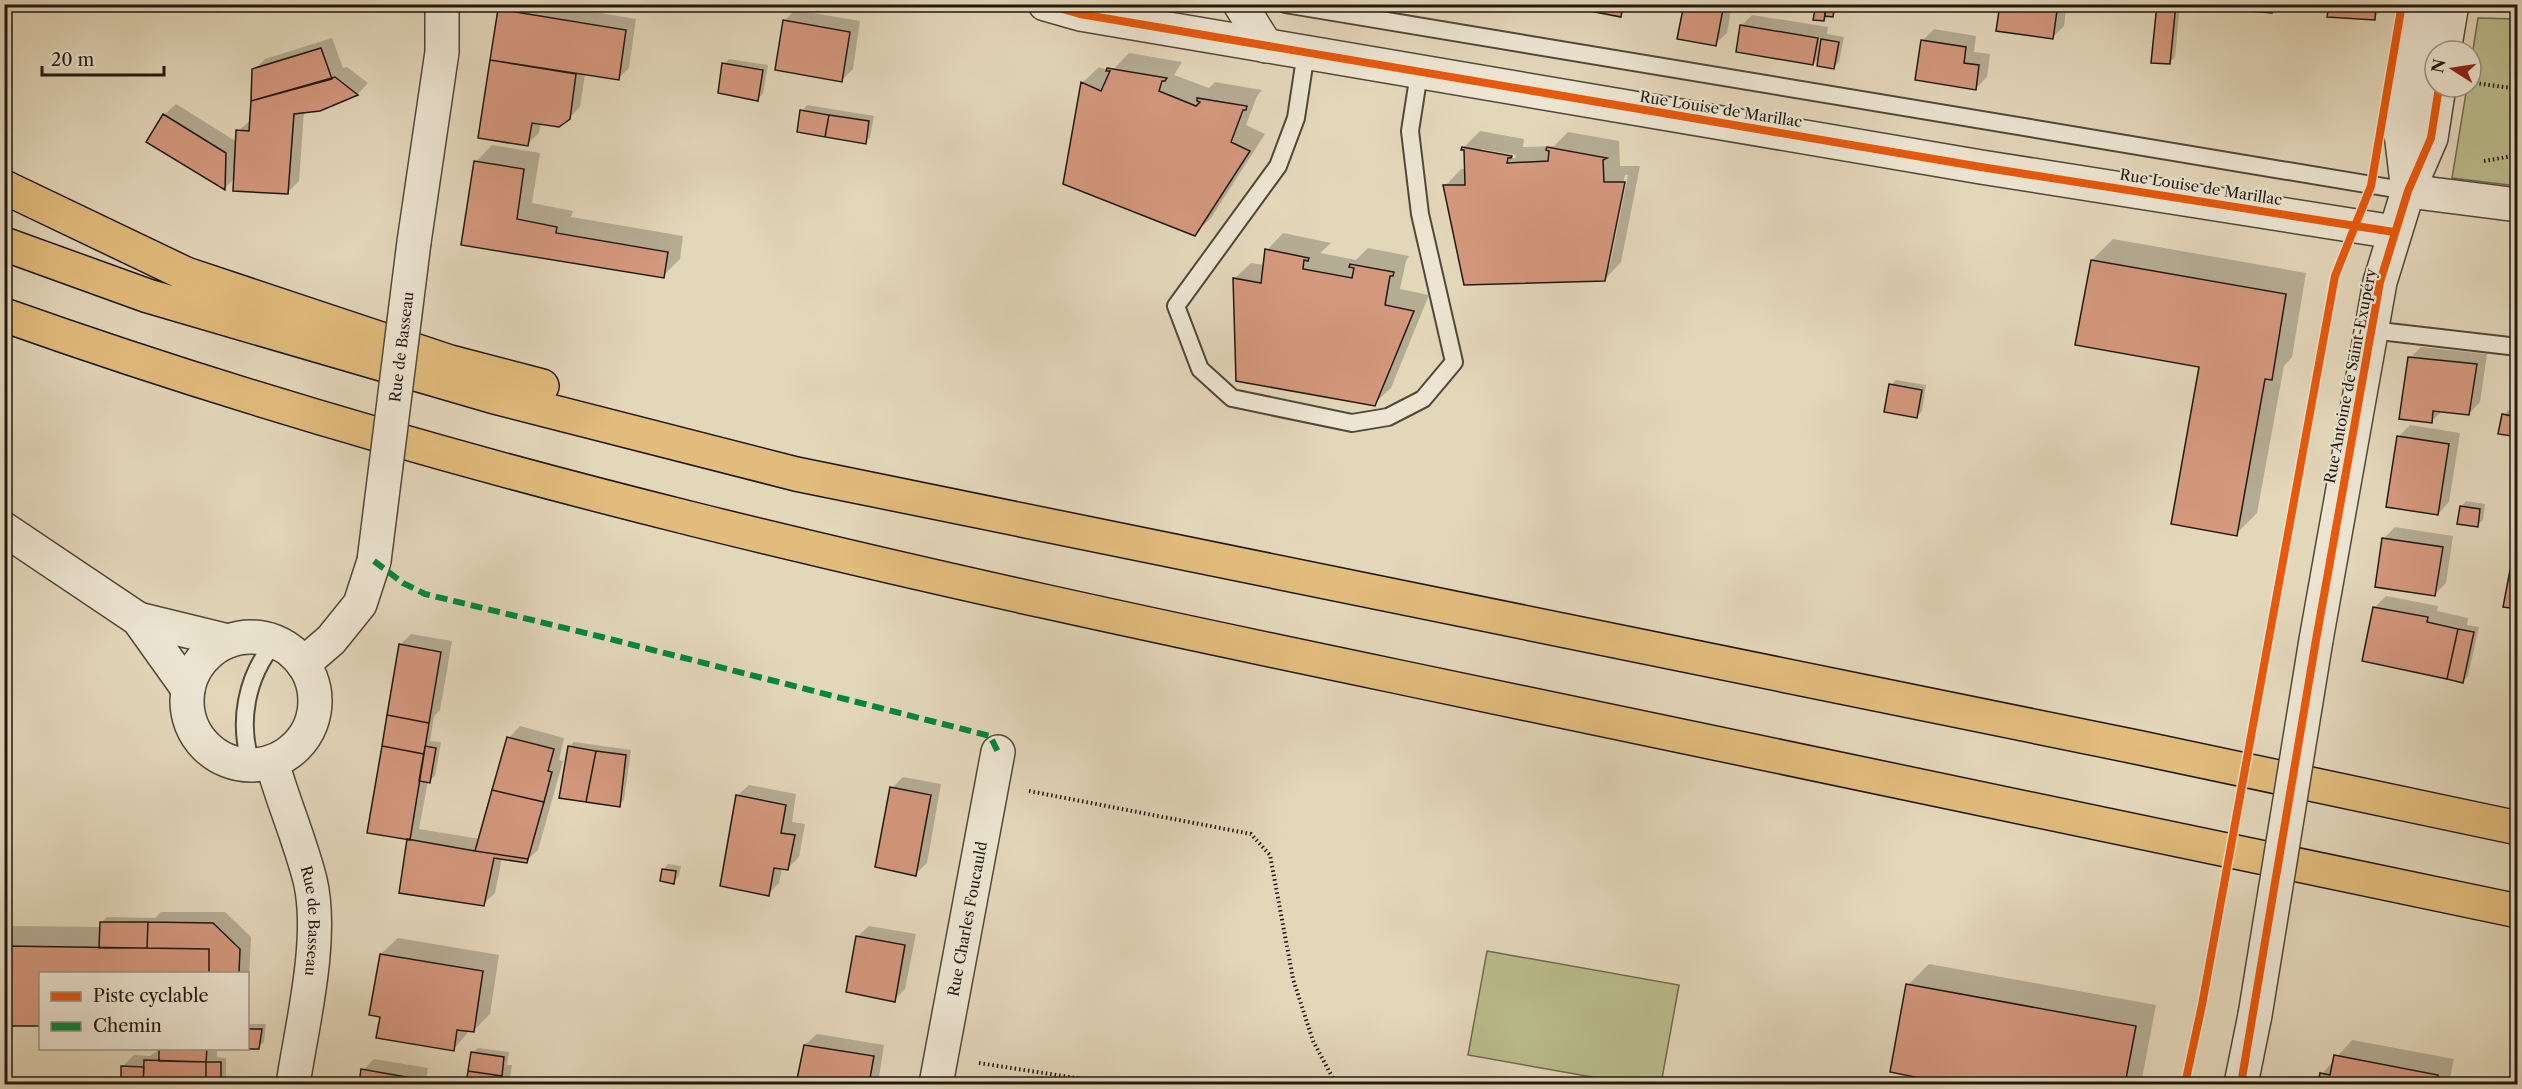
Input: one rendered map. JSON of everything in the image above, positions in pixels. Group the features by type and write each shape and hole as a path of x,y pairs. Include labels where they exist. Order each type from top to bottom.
{"highway":[{"path":"4,187 186,274 450,362 669,418 772,466"},
{"path":"4,244 148,296 479,393 772,466 796,474 2136,747 2517,828"},
{"path":"4,315 129,359 324,418 518,472 815,548 1186,633 2517,911"}],"street":[{"name":"Rue de Basseau","path":"303,664 331,640 360,604 374,561 414,242 442,52 442,4"},
{"name":"Rue Louise de Marillac","path":"1045,4 1080,14 1419,73 1981,167 2394,232"},
{"path":"1240,4 1266,46"},
{"name":"Rue Antoine de Saint-Exupéry","path":"2408,191 2401,133 2422,4"},
{"path":"2446,39 2452,4"},
{"name":"Rue Antoine de Saint-Exupéry","path":"2241,1084 2316,640 2380,282 2408,191 2431,138 2437,99"},
{"path":"2408,191 2517,205"},
{"path":"4,529 138,619 228,641"},
{"path":"138,619 188,689"},
{"path":"249,637 275,642 289,650 303,664 312,681 315,701 313,721 303,739 289,753 262,764 233,763 216,755 202,743 192,727 188,708 188,689 196,669 209,652 228,641 249,637"},
{"name":"Rue de Basseau","path":"262,764 310,882 313,954 293,1084"},
{"name":"Rue Charles Foucauld","path":"938,1071 995,768"}],"lane":[{"path":"1285,4 2408,191"},
{"path":"1306,52 1296,118 1278,166 1176,306 1200,369 1232,398 1352,423 1388,417 1423,399 1454,362 1420,213 1410,131 1419,73"},
{"path":"2371,330 2517,347"},
{"path":"262,764 245,748 246,703 253,678 264,654 275,642"}],"path":[{"path":"2483,85 2517,89"},
{"path":"995,768 1251,834 1270,855 1293,979 1313,1041 1336,1084"},
{"path":"938,1071 1115,1084"}],"green space":[{"path":"2478,18 2517,19 2517,186 2452,178 2465,99 2483,99 2483,39 2475,39"},
{"path":"1487,951 1679,985 1661,1084 1632,1084 1468,1055"}],"building":[{"path":"1554,4 1623,4 1621,17"},
{"path":"1684,4 1724,4 1716,46 1677,39"},
{"path":"1816,4 1826,4 1824,21 1813,20"},
{"path":"1826,4 1835,4 1833,17 1825,16"},
{"path":"1850,4 1909,4 1909,5 1850,9"},
{"path":"2000,4 2058,4 2053,39 1996,31"},
{"path":"2157,4 2176,4 2170,64 2151,63"},
{"path":"2226,4 2272,4 2272,13 2226,9"},
{"path":"2329,4 2376,4 2375,20 2327,17"},
{"path":"498,9 626,30 619,80 490,60"},
{"path":"783,20 850,32 842,82 775,70"},
{"path":"1740,25 1818,38 1813,65 1736,52"},
{"path":"1821,39 1839,42 1834,69 1817,66"},
{"path":"1921,40 1966,47 1964,63 1979,65 1976,90 1915,80"},
{"path":"321,48 332,79 251,101 252,69"},
{"path":"490,60 576,74 570,119 559,127 532,123 528,146 478,138"},
{"path":"722,63 763,70 758,101 718,93"},
{"path":"1107,68 1167,78 1162,81 1159,91 1196,106 1200,102 1197,98 1247,106 1246,110 1243,110 1231,142 1250,151 1195,236 1063,184 1081,82 1101,91 1110,71 1106,71"},
{"path":"335,77 358,95 320,111 294,114 288,194 233,191 236,130 249,131 251,101"},
{"path":"800,110 829,115 825,137 797,132"},
{"path":"163,114 226,153 225,190 146,142"},
{"path":"829,115 869,121 866,144 825,137"},
{"path":"1462,147 1512,156 1508,158 1507,163 1548,161 1547,147 1607,158 1603,160 1604,182 1625,182 1605,281 1464,285 1443,185 1465,185"},
{"path":"474,161 524,169 517,219 557,227 556,233 668,252 664,278 461,245"},
{"path":"1265,249 1309,258 1308,261 1304,260 1303,269 1352,278 1354,268 1349,267 1350,264 1394,272 1393,276 1390,276 1385,305 1414,311 1375,406 1236,381 1233,278 1261,283"},
{"path":"2091,260 2286,294 2272,380 2265,379 2237,536 2171,524 2199,367 2075,345"},
{"path":"2408,357 2477,364 2469,415 2433,411 2432,423 2399,419"},
{"path":"1889,384 1922,390 1917,418 1884,412"},
{"path":"2514,398 2518,399 2518,437 2498,434 2502,414 2512,416"},
{"path":"2397,436 2449,444 2438,515 2386,507"},
{"path":"2460,506 2480,509 2478,527 2457,524"},
{"path":"2382,538 2443,547 2435,596 2375,587"},
{"path":"2510,570 2518,571 2518,609 2503,607"},
{"path":"2373,607 2428,617 2427,622 2458,629 2447,679 2362,661"},
{"path":"2458,629 2474,632 2463,683 2447,679"},
{"path":"399,644 441,652 429,723 387,715"},
{"path":"387,715 429,723 424,754 382,746"},
{"path":"507,737 554,749 548,771 552,772 544,802 492,790"},
{"path":"382,746 424,754 410,840 367,833"},
{"path":"425,746 436,748 430,783 419,781"},
{"path":"568,746 596,751 586,802 559,798"},
{"path":"596,751 626,755 620,807 586,802"},
{"path":"890,787 931,795 916,876 875,867"},
{"path":"492,790 544,802 528,859 475,851"},
{"path":"736,795 786,805 781,833 795,835 788,870 774,868 769,896 720,886"},
{"path":"407,839 528,859 527,863 494,858 484,906 399,893"},
{"path":"662,869 676,871 674,884 660,881"},
{"path":"100,922 148,922 147,948 99,948"},
{"path":"148,922 213,923 240,949 239,972 209,972 209,949 147,948"},
{"path":"856,936 905,945 895,1002 846,992"},
{"path":"4,946 209,949 209,972 39,972 39,1026 4,1026"},
{"path":"380,954 483,971 474,1032 457,1030 454,1051 376,1038 380,1017 369,1015"},
{"path":"1906,984 2136,1026 2125,1084 1949,1084 1890,1072"},
{"path":"249,1029 262,1029 259,1049 249,1049"},
{"path":"804,1045 874,1056 869,1084 796,1084"},
{"path":"159,1050 207,1050 206,1062 159,1061"},
{"path":"471,1052 504,1057 502,1076 468,1071"},
{"path":"2334,1055 2438,1075 2436,1084 2318,1084 2320,1073 2330,1075"},
{"path":"144,1060 206,1062 206,1084 143,1084"},
{"path":"206,1062 221,1062 221,1084 206,1084"},
{"path":"121,1066 144,1067 143,1084 121,1084"},
{"path":"361,1069 417,1079 417,1084 359,1084"},
{"path":"468,1071 502,1076 500,1084 466,1084"}],"marked path":[{"path":"374,561 403,583 425,594 990,736 998,752"}],"cycle path":[{"path":"1045,4 1080,14 1981,167 2394,232"},
{"path":"2185,1084 2202,1005 2335,276 2371,186 2402,4"},
{"path":"2241,1084 2316,640 2380,282 2408,191 2431,138 2437,99"}]}
